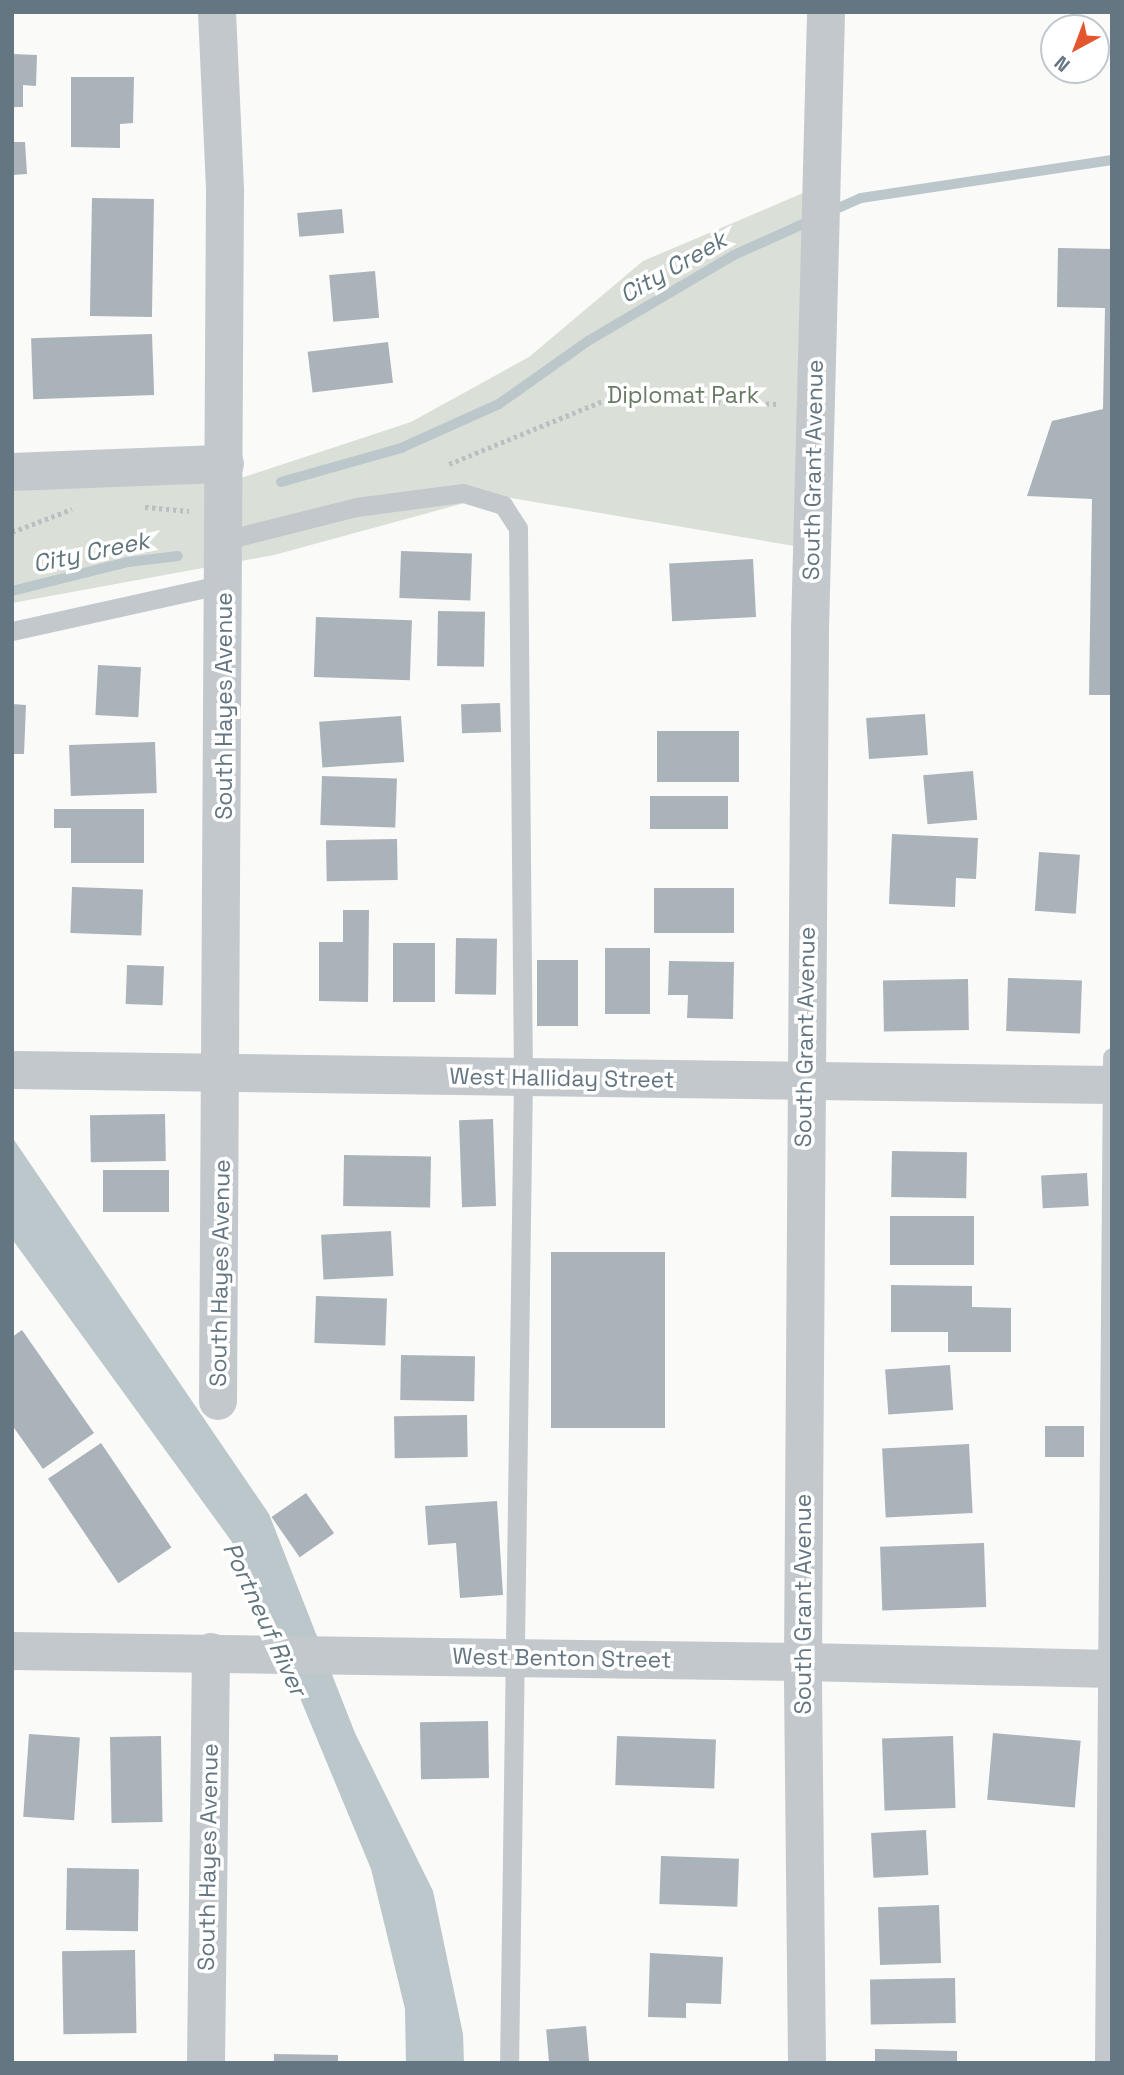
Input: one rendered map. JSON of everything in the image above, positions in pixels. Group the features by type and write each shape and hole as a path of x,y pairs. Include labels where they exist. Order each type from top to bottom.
{"street":[{"name":"South Hayes Avenue","path":"217,12 225,191 223,1072 218,1401"},
{"name":"South Grant Avenue","path":"807,2063 803,1662 804,1083 816,252 822,185 826,12"},
{"path":"12,472 225,464"},
{"name":"West Halliday Street","path":"12,1070 804,1083 1112,1085"},
{"name":"West Benton Street","path":"12,1651 258,1652 1109,1669"},
{"name":"South Hayes Avenue","path":"206,2063 211,1652"}],"lane":[{"path":"225,525 463,494 503,505 519,528 523,1078 509,2063"},
{"path":"12,631 224,583"},
{"path":"1104,2063 1112,1057"}],"path":[{"path":"435,468 605,400 814,405"},
{"path":"12,532 83,505"},
{"path":"136,506 225,525"}],"green space":[{"name":"Diplomat Park","path":"822,185 812,549 494,495 274,555 12,603 12,472 226,483 411,422 529,357 643,261"}],"shaded area":[{"path":"12,1137 269,1514 355,1733 433,1891 463,2034 464,2063 406,2063 405,2009 371,1869 261,1604 232,1542 12,1239"}],"building":[{"path":"12,54 37,55 36,86 23,85 23,107 12,107"},
{"path":"71,77 134,77 133,123 120,124 120,148 71,147"},
{"path":"12,142 25,142 27,174 12,175"},
{"path":"92,198 154,199 152,317 90,316"},
{"path":"342,209 344,233 299,237 297,213"},
{"path":"1058,248 1112,249 1112,695 1089,695 1092,499 1027,496 1052,421 1103,409 1105,308 1057,307"},
{"path":"375,271 379,318 333,322 329,275"},
{"path":"152,334 154,395 33,399 31,338"},
{"path":"388,342 393,383 313,393 308,352"},
{"path":"401,551 472,553 470,600 399,598"},
{"path":"753,559 756,617 672,621 669,563"},
{"path":"438,611 485,612 484,667 437,666"},
{"path":"316,617 412,620 410,680 314,677"},
{"path":"98,665 141,667 138,717 95,715"},
{"path":"500,703 501,732 462,733 461,704"},
{"path":"12,704 26,705 24,754 12,754"},
{"path":"925,714 928,755 869,759 866,718"},
{"path":"401,716 404,762 322,768 319,722"},
{"path":"657,731 739,731 739,782 657,782"},
{"path":"155,742 157,793 71,796 69,745"},
{"path":"973,771 977,820 927,824 923,775"},
{"path":"322,776 397,779 395,828 320,825"},
{"path":"650,796 728,796 728,829 650,829"},
{"path":"54,809 144,809 144,863 71,863 71,828 54,828"},
{"path":"892,834 978,838 976,879 956,878 955,907 889,904"},
{"path":"397,839 398,880 327,881 326,840"},
{"path":"1039,852 1080,855 1076,914 1035,911"},
{"path":"72,887 143,889 141,935 70,933"},
{"path":"654,888 734,888 734,933 654,933"},
{"path":"343,910 369,910 368,1002 319,1001 319,942 343,942"},
{"path":"456,938 497,939 496,995 455,994"},
{"path":"393,943 435,943 435,1002 393,1002"},
{"path":"605,948 650,948 650,1014 605,1014"},
{"path":"537,960 578,960 578,1026 537,1026"},
{"path":"669,961 734,962 733,1019 687,1018 688,995 668,995"},
{"path":"127,965 164,966 163,1005 126,1004"},
{"path":"1008,978 1082,981 1080,1034 1006,1031"},
{"path":"968,979 969,1030 884,1031 883,980"},
{"path":"165,1114 166,1161 91,1162 90,1115"},
{"path":"493,1119 496,1206 462,1207 459,1120"},
{"path":"892,1151 967,1152 966,1198 891,1197"},
{"path":"344,1155 431,1157 430,1208 343,1206"},
{"path":"103,1170 169,1170 169,1212 103,1212"},
{"path":"1087,1173 1089,1206 1043,1208 1041,1175"},
{"path":"890,1216 974,1216 974,1265 890,1265"},
{"path":"391,1231 393,1276 323,1280 321,1235"},
{"path":"551,1252 665,1252 665,1428 551,1428"},
{"path":"891,1285 972,1286 972,1307 1011,1308 1011,1352 948,1352 948,1332 891,1332"},
{"path":"316,1296 387,1298 385,1345 314,1343"},
{"path":"22,1330 94,1433 43,1469 12,1425 12,1337"},
{"path":"401,1355 475,1356 474,1401 400,1400"},
{"path":"950,1365 953,1410 888,1414 885,1370"},
{"path":"467,1415 468,1457 395,1458 394,1416"},
{"path":"1045,1426 1084,1426 1084,1457 1045,1457"},
{"path":"101,1443 171,1547 118,1583 48,1479"},
{"path":"969,1444 973,1513 886,1517 882,1449"},
{"path":"306,1493 334,1533 300,1557 272,1517"},
{"path":"497,1501 503,1595 460,1598 456,1543 428,1545 425,1506"},
{"path":"984,1543 986,1607 882,1611 880,1547"},
{"path":"488,1721 489,1778 421,1779 420,1722"},
{"path":"993,1733 1081,1741 1075,1807 987,1800"},
{"path":"29,1734 80,1738 74,1820 23,1817"},
{"path":"161,1736 163,1822 112,1823 110,1737"},
{"path":"617,1736 716,1739 714,1788 615,1785"},
{"path":"953,1736 956,1808 885,1810 882,1738"},
{"path":"926,1830 928,1875 873,1878 871,1833"},
{"path":"661,1856 739,1859 737,1907 659,1904"},
{"path":"67,1868 139,1869 138,1931 66,1930"},
{"path":"939,1905 941,1963 880,1965 878,1907"},
{"path":"135,1950 136,2033 63,2034 62,1951"},
{"path":"650,1953 723,1957 721,2004 686,2003 686,2018 648,2017"},
{"path":"955,1978 956,2023 871,2024 870,1979"},
{"path":"586,2026 589,2063 549,2063 546,2029"},
{"path":"875,2049 957,2051 957,2063 875,2063"},
{"path":"274,2054 338,2055 338,2063 274,2063"}],"waterway":[{"name":"City Creek","path":"827,213 861,198 1112,160"},
{"name":"City Creek","path":"281,482 401,448 499,404 588,341 734,255 812,220"},
{"name":"City Creek","path":"12,591 128,562 178,556"}],"water label":[{"name":"Portneuf River","path":"265,1619"}]}
